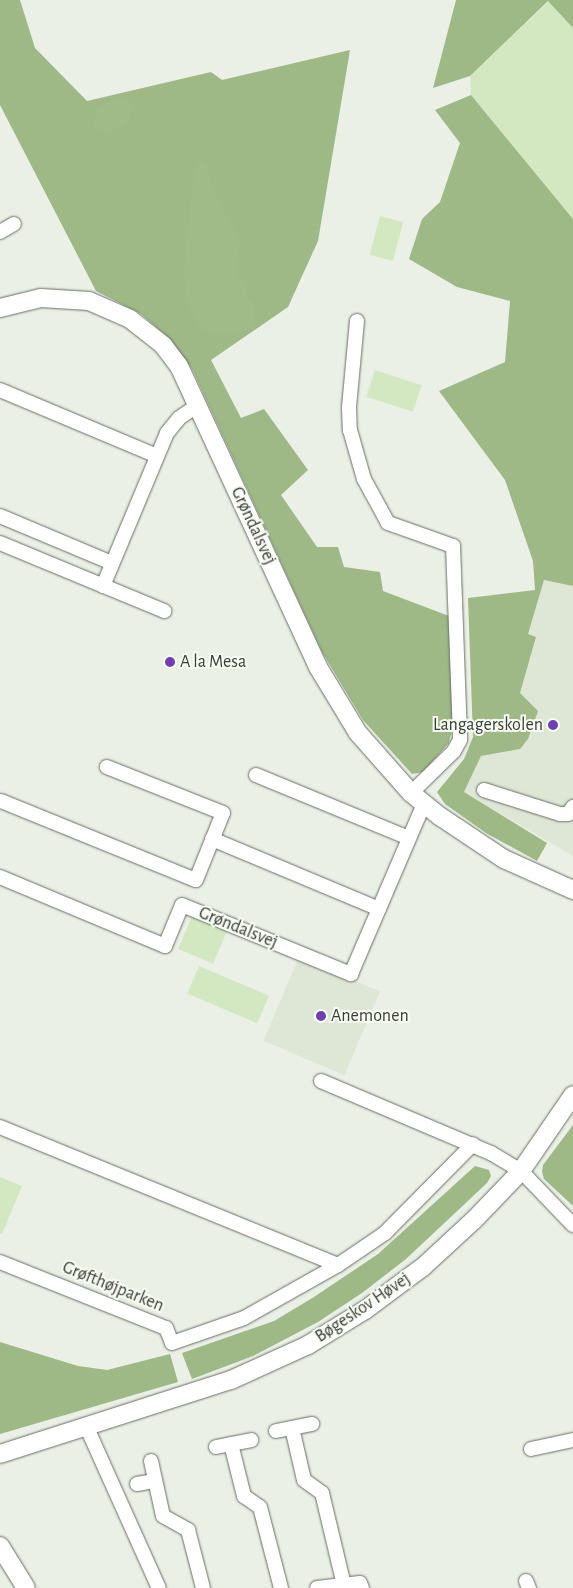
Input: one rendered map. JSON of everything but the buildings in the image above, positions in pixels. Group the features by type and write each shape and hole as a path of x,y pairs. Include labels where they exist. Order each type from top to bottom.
{"street":[{"path":"0,232 14,224"},
{"name":"Grøndalsvej","path":"0,308 26,300 56,298 89,301 119,313 143,326 163,345 179,366 328,688 375,755 418,799 484,847 573,890"},
{"name":"Grøndalsvej","path":"0,877 165,946 182,905 351,974 409,838 418,799 454,751 461,734 453,546 388,523 364,479 350,430 349,407 357,321"},
{"path":"0,390 157,456"},
{"path":"103,586 172,424 197,406"},
{"path":"0,516 112,563"},
{"path":"0,543 164,610"},
{"name":"Grøndalsvej","path":"1,801 196,880 223,813 107,767"},
{"path":"256,775 409,838"},
{"path":"484,790 560,814 568,814 573,807"},
{"path":"212,839 379,909"},
{"path":"321,1081 473,1144 521,1171 573,1225"},
{"name":"Bøgeskov Høvej","path":"0,1454 87,1428 232,1380 301,1348 345,1323 385,1296 450,1244 521,1171 573,1095"},
{"path":"0,1128 338,1265"},
{"name":"Grøfthøjparken","path":"0,1262 166,1328 172,1343 244,1318 338,1265 385,1233 473,1144"},
{"path":"276,1431 312,1424"},
{"path":"87,1428 159,1588"},
{"path":"292,1428 304,1480 322,1493 344,1585"},
{"path":"216,1446 251,1440"},
{"path":"531,1449 573,1440"},
{"path":"231,1444 244,1496 260,1507 281,1588"},
{"path":"151,1461 163,1516 188,1530 203,1588"},
{"path":"137,1484 154,1481"},
{"path":"0,1546 26,1588"},
{"path":"317,1588 360,1583 362,1588"}],"shaded area":[{"path":"0,0 20,0 35,48 87,101 211,72 222,80 350,50 318,241 288,307 211,360 241,418 264,409 308,470 281,495 317,547 338,547 344,567 380,572 383,591 449,616 453,726 449,743 423,772 412,774 363,720 322,652 192,369 170,339 141,314 96,291 0,105"},
{"path":"456,0 573,0 573,28 548,1 470,76 433,88"},
{"path":"549,1 573,28 573,219 471,95 470,76"},
{"path":"471,95 573,219 573,586 544,580 528,634 536,637 520,693 538,711 528,739 520,749 481,756 464,792 547,843 537,861 486,833 445,804 437,792 464,759 473,737 468,598 535,590 533,561 505,480 439,391 505,362 510,301 457,287 409,259 422,219 440,202 460,143 435,110"},
{"path":"127,99 133,104 130,118 118,128 106,133 92,126 97,109 109,102"},
{"path":"199,162 206,164 214,192 241,243 236,260 237,272 245,288 245,297 254,304 255,316 247,331 213,333 200,328 188,303 184,271 193,177"},
{"path":"380,216 403,222 393,261 370,255"},
{"path":"375,370 422,385 413,412 366,397"},
{"name":"Langagerskolen","path":"544,580 573,586 573,856 464,792 481,756 520,749 520,693 536,638 527,635"},
{"path":"193,914 228,929 213,964 178,949"},
{"name":"Anemonen","path":"299,957 380,991 344,1075 263,1041"},
{"path":"199,966 269,996 257,1023 187,994"},
{"path":"573,1125 573,1206 544,1179 542,1172 543,1165"},
{"path":"475,1166 489,1170 491,1176 487,1183 406,1259 362,1293 318,1322 253,1356 192,1379 182,1353 274,1321 314,1297 378,1254"},
{"path":"0,1177 22,1186 2,1234 0,1233"},
{"path":"0,1342 78,1366 107,1370 170,1354 178,1382 0,1434"}],"place":[{"name":"A la Mesa","path":"170,662"},
{"name":"Langagerskolen","path":"553,725"},
{"name":"Anemonen","path":"321,1016"}]}
